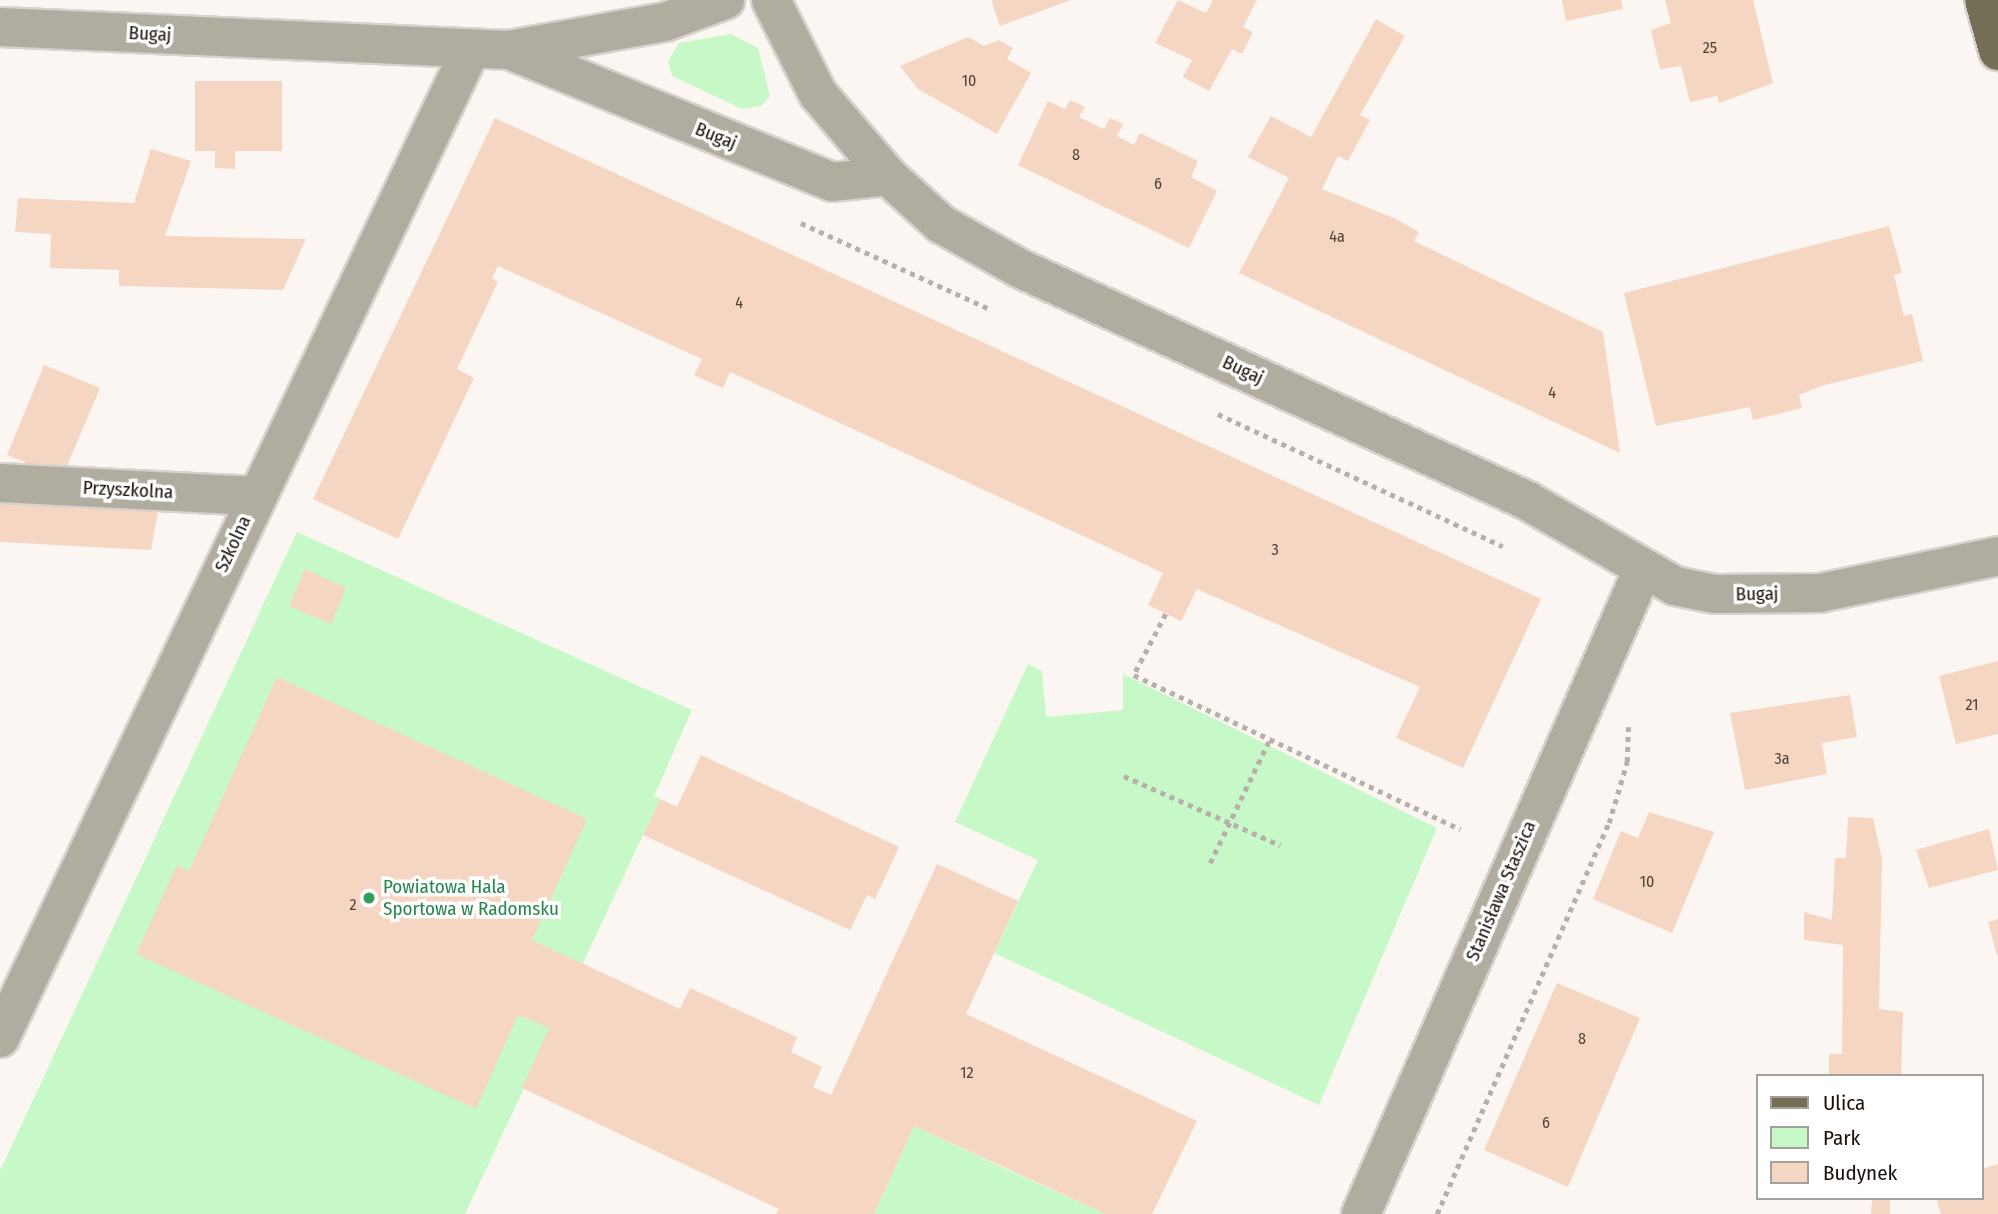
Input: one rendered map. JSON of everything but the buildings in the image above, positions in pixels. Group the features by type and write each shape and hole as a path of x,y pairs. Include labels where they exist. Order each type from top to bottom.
{"main road":[{"path":"1984,0 1998,51"}],"street":[{"name":"Bugaj","path":"0,26 470,51 509,50 665,22 725,0"},
{"path":"771,0 818,94 888,176"},
{"name":"Bugaj","path":"509,50 832,182 888,176 940,224 1021,268 1526,500 1675,586 1716,594 1820,593 1998,556"},
{"name":"Szkolna","path":"0,1038 470,51"},
{"name":"Przyszkolna","path":"0,483 256,496"},
{"name":"Stanisława Staszica","path":"1361,1214 1643,569"}],"path":[{"path":"1167,614 1134,675 1460,829"},
{"path":"1437,1214 1609,823 1627,762 1628,727"},
{"path":"1210,863 1270,739"},
{"path":"1124,776 1280,845"}],"green space":[{"path":"731,34 758,48 770,96 761,106 742,109 672,76 668,61 679,43"},
{"name":"Powiatowa Hala Sportowa w Radomsku","path":"297,532 692,710 654,796 660,799 465,1214 0,1214 0,1171"},
{"path":"1028,664 1042,671 1046,717 1123,710 1123,674 1437,828 1319,1105 994,953 1038,860 955,822"},
{"path":"914,1126 995,1164 1106,1214 874,1214"}],"place":[{"name":"Powiatowa Hala Sportowa w Radomsku","path":"369,898"}]}
